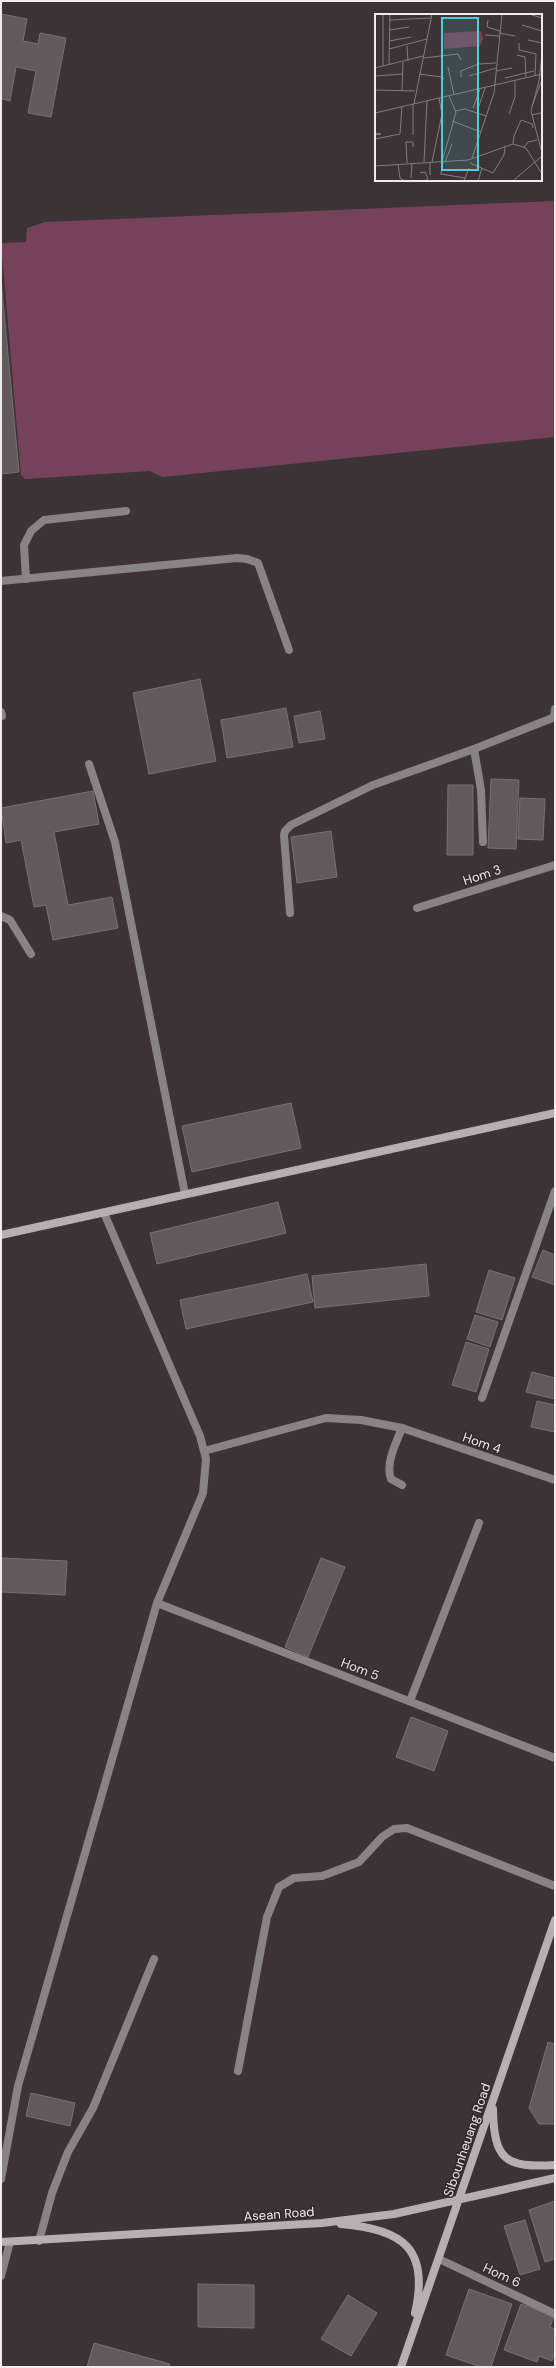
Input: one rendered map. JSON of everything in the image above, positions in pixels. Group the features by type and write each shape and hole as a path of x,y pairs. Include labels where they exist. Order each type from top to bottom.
{"street":[{"path":"26,579 24,545 31,531 44,520 126,511"},
{"path":"1,581 237,558 247,559 258,564 289,650"},
{"path":"290,912 284,835 285,831 292,825 373,785 474,749 555,714"},
{"path":"474,749 481,790 483,842"},
{"path":"89,764 115,842 184,1194"},
{"name":"Hom 3","path":"417,908 555,865"},
{"path":"1,916 10,920 31,954"},
{"path":"1,1235 555,1113"},
{"path":"482,1398 555,1191"},
{"path":"1,2179 18,2086 157,1603 203,1493 205,1473 204,1450 200,1436 104,1213"},
{"name":"Hom 4","path":"204,1450 326,1418 361,1420 402,1428 555,1480"},
{"path":"402,1428 393,1450 388,1472 391,1480 402,1485"},
{"path":"410,1701 479,1524"},
{"name":"Hom 5","path":"157,1603 555,1758"},
{"path":"238,2071 266,1917 279,1887 294,1878 322,1876 359,1862 382,1837 394,1829 407,1828 555,1886"},
{"name":"Sibounheuang Road","path":"401,2367 555,1920"},
{"path":"39,2241 52,2194 68,2152 93,2108 154,1959"},
{"path":"493,2102 493,2134 498,2149 506,2159 521,2165 555,2165"},
{"name":"Asean Road","path":"5,2242 322,2223 394,2214 555,2178"},
{"path":"322,2223 365,2226 387,2232 403,2242 415,2257 420,2276 419,2299 411,2338"},
{"path":"1,2276 5,2242"},
{"name":"Hom 6","path":"439,2259 555,2314"}],"shaded area":[{"path":"555,201 555,437 162,477 150,471 25,479 21,475 1,243 26,242 27,228 45,222"}],"building":[{"path":"1,14 27,19 23,41 38,44 40,33 66,38 51,117 28,113 36,71 16,67 10,101 1,99"},
{"path":"1,279 19,472 1,474"},
{"path":"200,679 216,761 149,774 133,693"},
{"path":"286,708 293,747 227,758 221,720"},
{"path":"320,711 325,739 299,743 294,716"},
{"path":"491,779 519,780 516,849 488,848"},
{"path":"448,785 473,785 473,855 447,855"},
{"path":"93,791 99,824 54,832 68,905 112,897 118,928 53,940 46,905 34,907 21,840 6,843 1,808"},
{"path":"520,798 545,799 543,840 518,839"},
{"path":"331,831 337,877 297,883 291,837"},
{"path":"291,1103 301,1148 192,1172 182,1126"},
{"path":"278,1202 286,1233 157,1264 150,1233"},
{"path":"543,1250 555,1255 555,1285 532,1277"},
{"path":"426,1264 429,1296 315,1308 312,1276"},
{"path":"489,1270 515,1278 502,1320 476,1312"},
{"path":"307,1274 313,1302 186,1329 180,1300"},
{"path":"475,1315 498,1322 490,1347 467,1339"},
{"path":"466,1342 489,1349 476,1392 452,1385"},
{"path":"532,1372 555,1378 555,1399 526,1392"},
{"path":"537,1401 555,1405 555,1432 531,1427"},
{"path":"1,1558 67,1561 65,1595 1,1592"},
{"path":"321,1558 345,1567 308,1657 285,1647"},
{"path":"411,1717 448,1731 434,1771 396,1757"},
{"path":"548,2042 555,2044 555,2124 539,2124 529,2108"},
{"path":"31,2093 75,2103 70,2126 26,2116"},
{"path":"555,2201 555,2259 545,2262 529,2210"},
{"path":"525,2220 540,2269 520,2275 504,2226"},
{"path":"198,2284 254,2285 254,2328 198,2327"},
{"path":"469,2289 512,2304 491,2367 481,2367 446,2355"},
{"path":"348,2295 377,2313 351,2356 321,2339"},
{"path":"521,2304 554,2316 550,2327 555,2329 555,2351 552,2361 539,2356 537,2362 504,2350"},
{"path":"94,2343 170,2364 169,2367 87,2367"}]}
